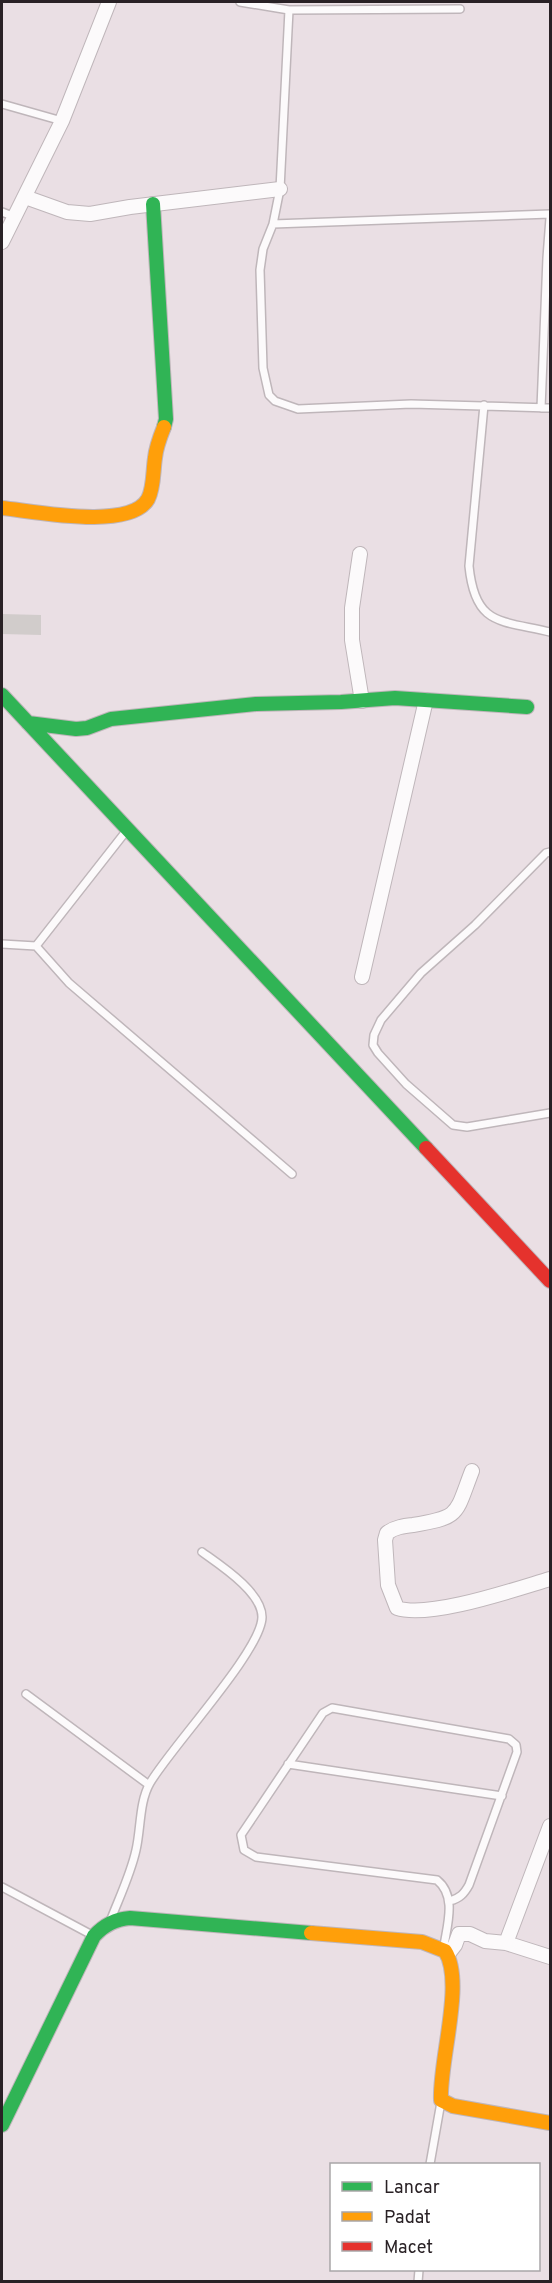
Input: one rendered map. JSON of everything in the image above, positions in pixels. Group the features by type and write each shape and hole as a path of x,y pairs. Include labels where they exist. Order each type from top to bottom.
{"street":[{"path":"2,242 8,214 25,197 62,121 109,2"},
{"path":"25,197 80,214 280,189"},
{"path":"2,508 93,518 119,516 147,501 155,455 166,419 153,204"},
{"path":"360,554 352,608 352,640 362,701"},
{"path":"2,696 550,1281"},
{"path":"28,723 76,729 87,728 111,719 256,704 395,698 527,707"},
{"path":"362,977 426,700"},
{"path":"472,1471 458,1507 449,1518 396,1528 387,1533 385,1540 388,1585 397,1608 413,1611 456,1605 550,1579"},
{"path":"506,1943 550,1826"},
{"path":"2,2125 6,2106 94,1936 102,1926 111,1921 130,1918 422,1942 446,1952"},
{"path":"446,1952 460,1934 470,1934 485,1941 506,1943 550,1957"},
{"path":"446,1952 453,1977 440,2084 441,2100 453,2106 550,2123"}],"lane":[{"path":"240,2 289,10 459,9"},
{"path":"289,10 280,189 273,224 263,249 260,270 263,368 269,395 274,401 298,409 411,404 550,408"},
{"path":"2,104 62,121"},
{"path":"273,224 550,216 542,408"},
{"path":"484,405 469,566 473,590 479,606 497,619 550,632"},
{"path":"36,946 127,829"},
{"path":"550,852 422,973 381,1020 374,1035 373,1045 406,1084 453,1125 467,1127 550,1113"},
{"path":"2,944 36,946 69,983 292,1174"},
{"path":"111,1921 136,1853 141,1815 149,1785 248,1652 261,1626 261,1607 253,1596 237,1579 202,1552"},
{"path":"26,1694 149,1785"},
{"path":"446,1952 450,1901 444,1886 437,1880 256,1857 244,1850 241,1835 319,1718 332,1708 509,1738 516,1745 518,1752 469,1885 464,1894 450,1901"},
{"path":"288,1764 502,1797"},
{"path":"2,1887 94,1936"},
{"path":"430,2163 441,2100"}],"building":[{"path":"2,614 41,615 41,635 2,634"}],"traffic: fast":[{"path":"153,204 166,419 164,427"},
{"path":"2,695 426,1148"},
{"path":"28,723 76,729 87,728 111,719 256,704 395,698 527,707"},
{"path":"2,2125 94,1936 106,1926 115,1921 130,1918 311,1933"}],"traffic: slow":[{"path":"2,508 80,517 102,517 138,509 150,495 156,450 164,427"},
{"path":"311,1933 422,1942 445,1951 453,1982 441,2100 453,2106 550,2123"}],"traffic: jam":[{"path":"426,1148 550,1281"}]}
